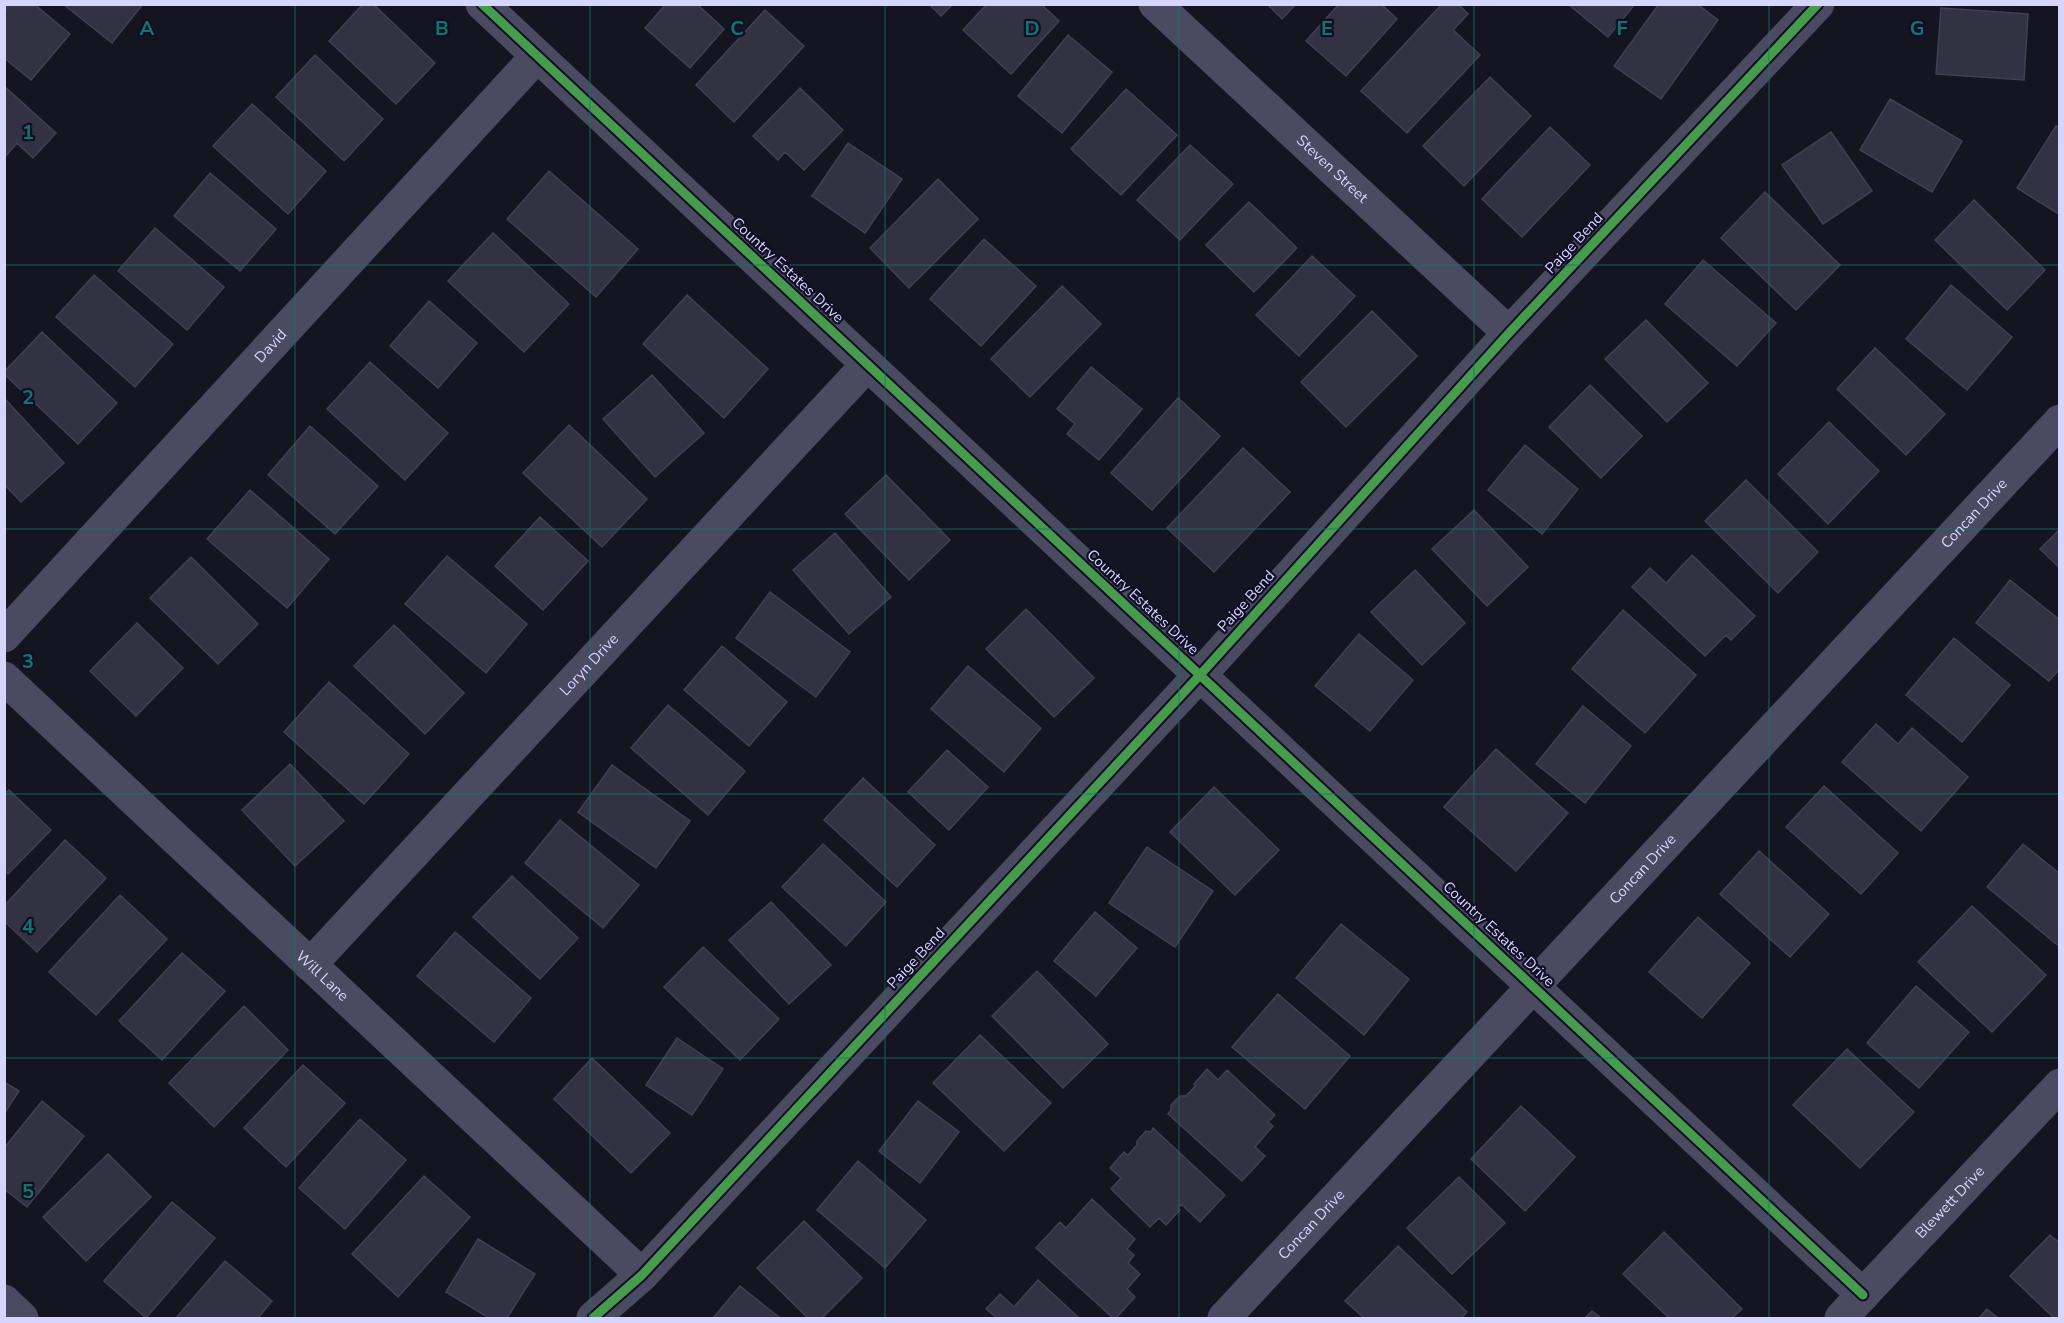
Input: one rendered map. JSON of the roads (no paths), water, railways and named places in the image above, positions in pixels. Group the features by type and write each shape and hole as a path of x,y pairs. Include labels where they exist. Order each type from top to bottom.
{"street":[{"name":"Country Estates Drive","path":"482,4 1863,1295"},
{"name":"Steven Street","path":"1155,4 1509,333"},
{"name":"Paige Bend","path":"592,1318 642,1275 1200,675 1509,333 1818,4"},
{"name":"David","path":"4,636 537,56"},
{"name":"Loryn Drive","path":"310,964 867,365"},
{"name":"Concan Drive","path":"1224,1318 2060,421"},
{"name":"Will Lane","path":"4,678 642,1275"},
{"name":"Blewett Drive","path":"1842,1318 2060,1085"},
{"path":"4,1302 22,1318"}]}
